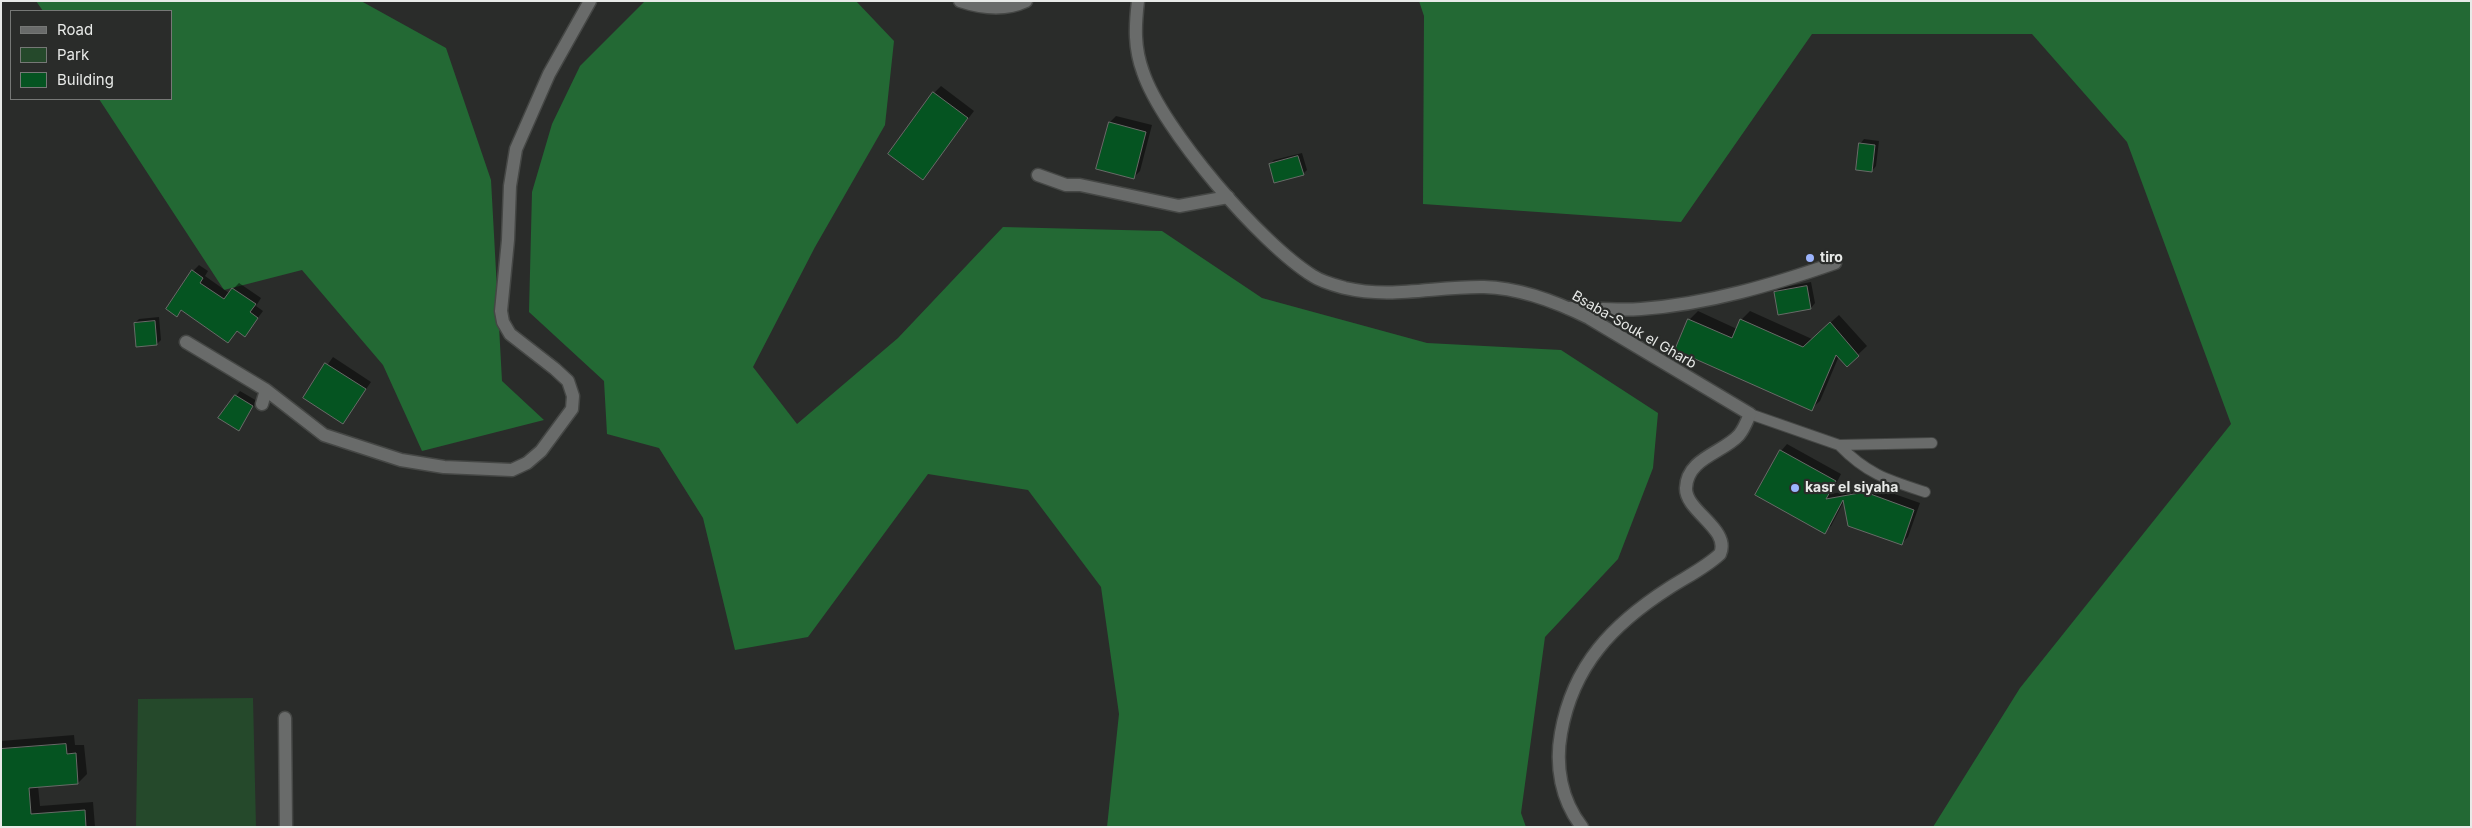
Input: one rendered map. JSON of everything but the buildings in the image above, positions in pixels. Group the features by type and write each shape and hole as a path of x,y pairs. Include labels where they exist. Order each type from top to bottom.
{"street":[{"path":"186,342 266,390 324,435 401,460 444,467 512,470 527,464 541,451 572,409 573,396 568,381 544,359 510,334 503,322 501,311 508,240 510,186 516,149 532,110 590,1"},
{"path":"960,1 988,8 1004,7 1026,1"},
{"name":"Bsaba-Souk el Gharb","path":"1138,1 1135,39 1137,54 1151,92 1186,145 1228,196 1292,261 1314,277 1331,284 1364,290 1413,292 1486,287 1533,296 1568,308 1589,318 1750,414"},
{"path":"1038,175 1066,185 1080,185 1179,206 1228,196"},
{"path":"1568,308 1641,309 1723,297 1784,281 1835,263"},
{"path":"262,404 266,390"},
{"path":"1582,827 1566,802 1559,764 1559,744 1570,695 1580,672 1594,651 1614,632 1668,588 1703,567 1720,554 1722,549 1719,537 1686,494 1686,486 1694,467 1740,435 1750,414"},
{"path":"285,718 286,827"}],"lane":[{"path":"1750,414 1840,445 1932,444"},
{"path":"1840,445 1860,466 1926,492"}],"green space":[{"path":"36,1 361,1 446,48 491,180 502,381 544,420 422,451 383,365 302,270 224,290 100,100 172,100 172,10 42,10"},
{"path":"645,1 856,1 894,41 885,125 815,247 753,367 797,424 898,338 1003,227 1162,231 1262,298 1427,343 1561,350 1658,413 1653,468 1618,559 1545,637 1521,813 1526,827 1107,827 1119,714 1101,587 1028,490 928,474 808,637 735,650 703,518 659,448 607,434 604,381 529,312 532,192 552,124 580,66"},
{"path":"1419,1 2471,1 2471,827 1933,827 2020,688 2231,424 2127,142 2032,34 1812,34 1681,222 1423,204 1424,16"},
{"path":"253,698 256,827 136,827 138,699"}],"place":[{"name":"tiro","path":"1810,258"},
{"name":"kasr el siyaha","path":"1795,488"}]}
